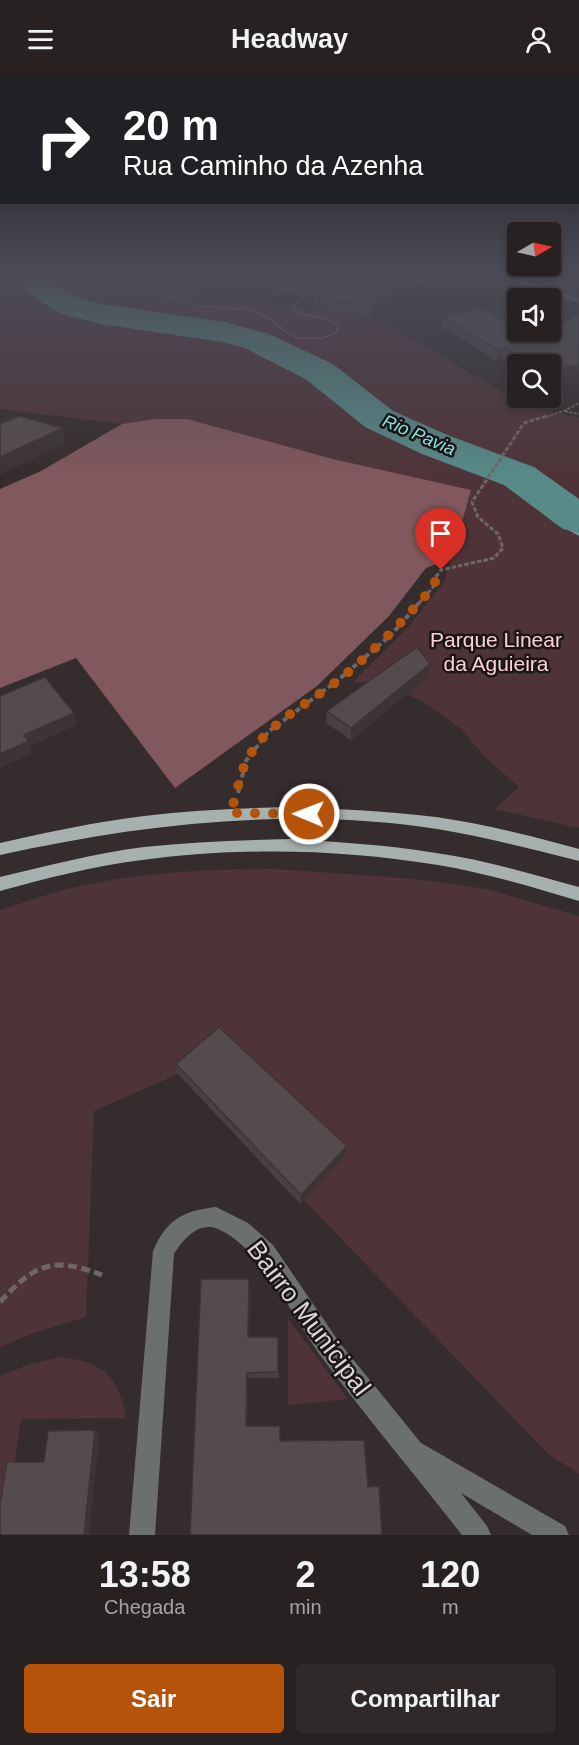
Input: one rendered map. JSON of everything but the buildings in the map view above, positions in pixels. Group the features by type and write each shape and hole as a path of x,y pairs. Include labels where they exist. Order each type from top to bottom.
{"main road":[{"path":"0,849 108,826 230,813 375,818 432,823 487,831 579,855"},
{"path":"0,884 28,875 120,858 200,848 289,846 420,856 488,868 579,894"}],"street":[{"name":"Bairro Municipal","path":"141,1535 164,1251 178,1229 194,1220 216,1217 241,1230 265,1253 331,1350 478,1535"},
{"path":"410,1449 556,1535"}],"path":[{"path":"230,813 246,761 269,731 337,681 391,635 435,585 435,578 441,570 494,558 503,548 498,534 478,517 472,501 524,423 564,411 579,403"},
{"path":"564,411 579,414"},
{"path":"0,1302 18,1282 39,1266 65,1264 102,1275"}],"green space":[{"name":"Parque Linear da Aguieira","path":"0,340 414,340 507,395 507,408 535,408 579,418 579,503 569,497 573,531 579,535 579,828 495,809 519,787 486,758 461,729 425,703 379,681 352,683 410,625 444,582 471,491 333,459 254,437 154,419 122,424 0,409"},
{"path":"276,869 416,879 487,889 579,916 579,1474 547,1453 304,1200 221,1038 178,1074 94,1111 86,1317 31,1334 0,1347 0,910 73,887 132,877 204,871"},
{"path":"288,1319 348,1399 288,1405"},
{"path":"60,1357 87,1363 106,1373 119,1391 126,1418 21,1419 3,1535 0,1535 0,1376 30,1364"}],"shaded area":[{"path":"154,419 187,419 333,459 471,490 452,558 426,568 389,616 317,686 175,788 76,658 0,688 0,489 41,471 122,424"}],"water":[{"path":"542,480 579,503 579,535 555,522 524,497"}],"waterway":[{"name":"Rio Pavia","path":"253,340 320,372 379,419 436,445 519,476 579,520"}],"route":[{"path":"309,814 230,813 246,761 269,731 337,681 391,635 435,585 435,578 441,570"}]}
